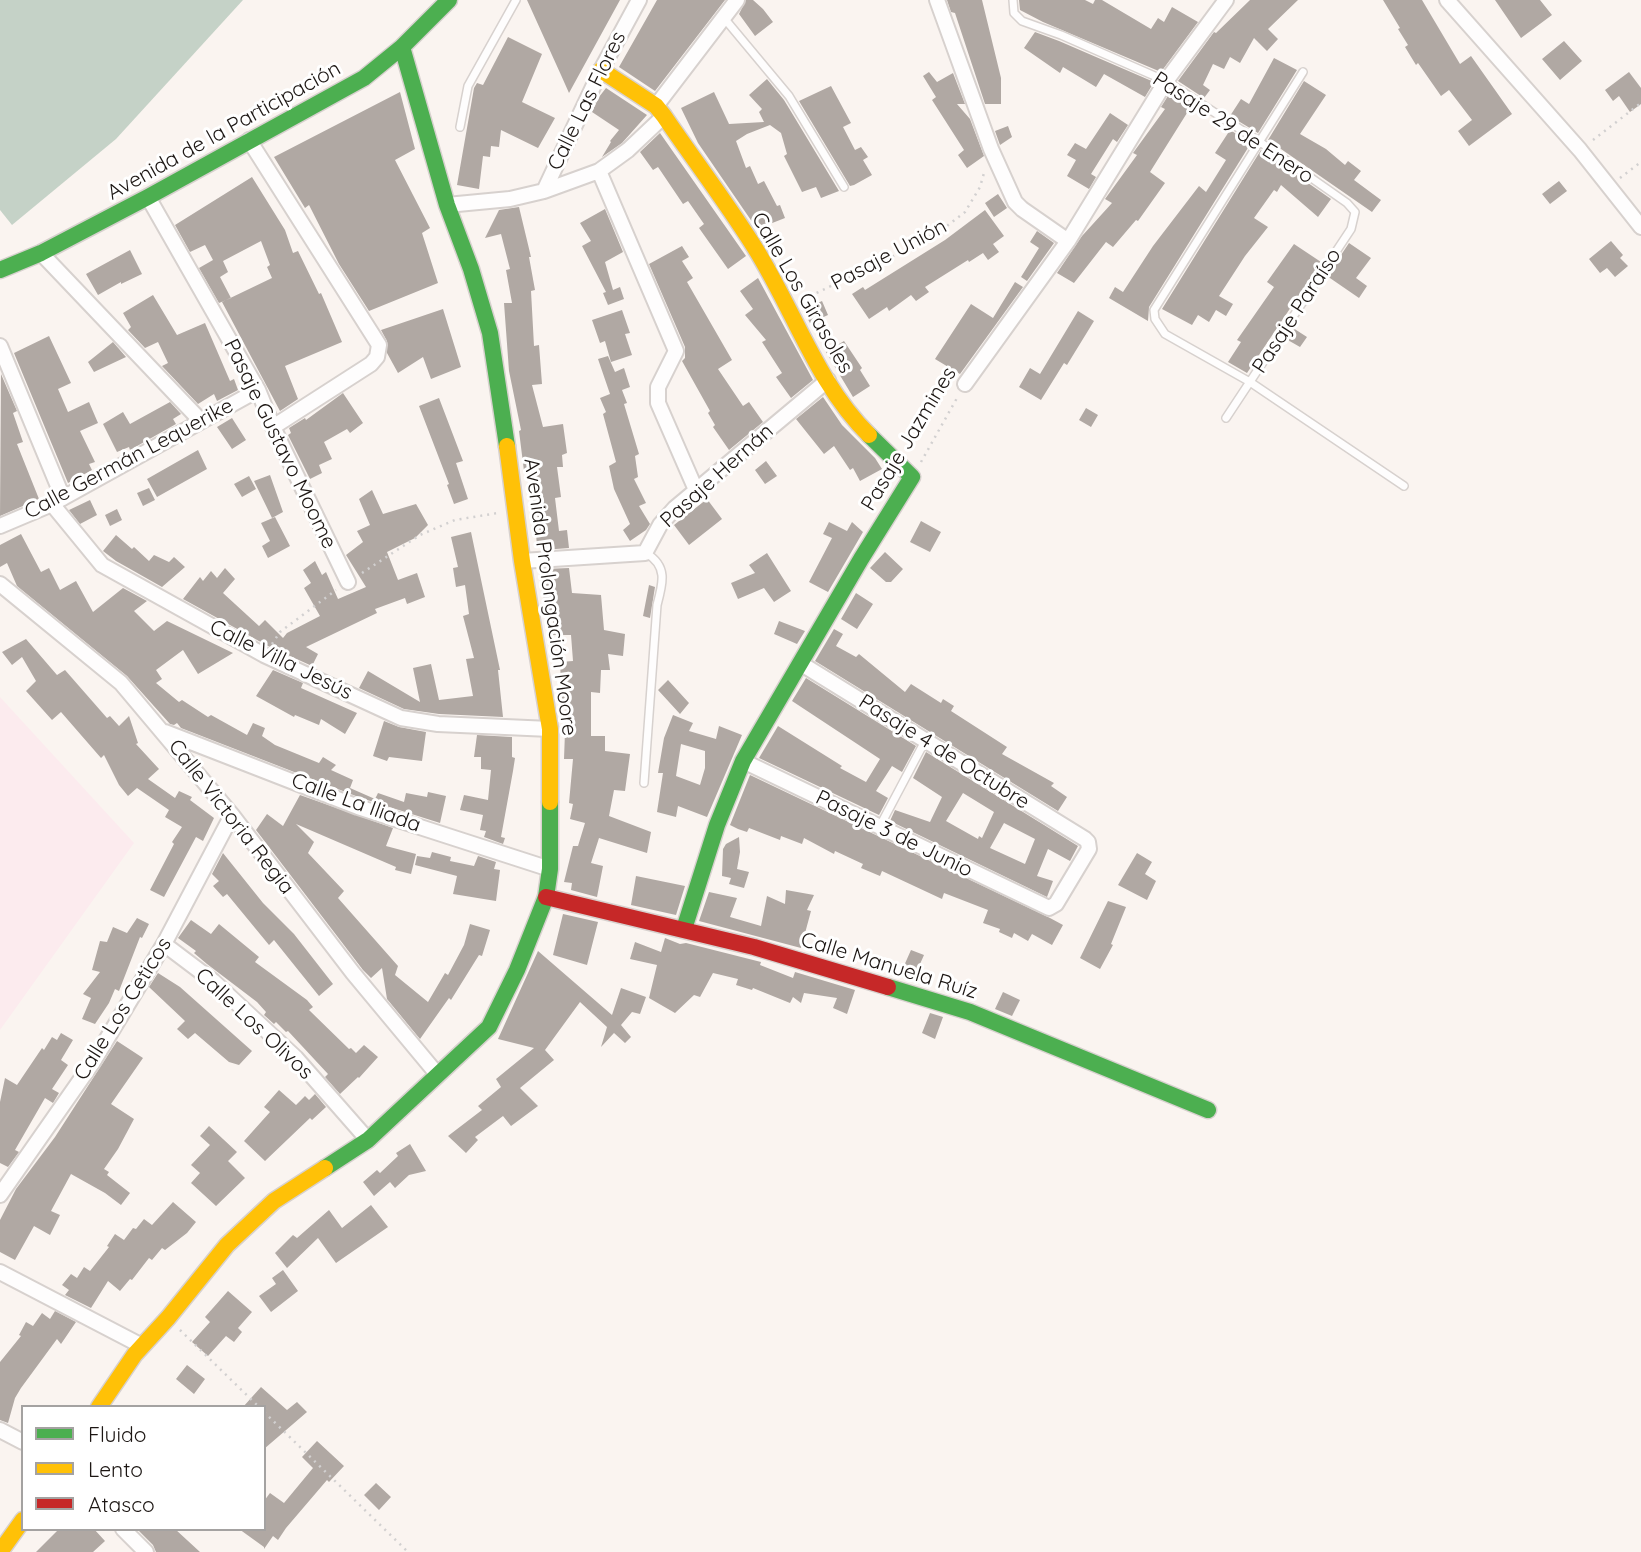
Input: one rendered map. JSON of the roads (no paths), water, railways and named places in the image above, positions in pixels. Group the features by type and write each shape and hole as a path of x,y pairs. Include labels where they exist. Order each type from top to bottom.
{"street":[{"name":"Avenida de la Participación","path":"0,270 41,253 148,197 364,78 402,47 449,0"},
{"name":"Calle Las Flores","path":"447,205 510,199 544,191 601,70 639,0"},
{"path":"544,191 599,171 628,150 660,111 737,0"},
{"path":"937,0 991,149 1015,202 1068,241"},
{"name":"Pasaje Jazmines","path":"965,384 1068,241 1166,81 1226,0"},
{"path":"1447,0 1580,150 1641,227"},
{"name":"Avenida Prolongación Moore","path":"100,1405 142,1346 227,1245 274,1201 368,1140 489,1027 517,970 546,897 550,869 550,729 522,561 502,403 490,333 471,269 447,205 402,47"},
{"name":"Calle Los Girasoles","path":"601,70 660,111 757,249 828,380 852,418 912,477"},
{"path":"249,140 379,345 377,357 371,364 273,427"},
{"path":"599,171 676,351 658,387 657,403 696,490"},
{"name":"Pasaje Gustavo Moome","path":"148,197 258,390 273,427 348,582"},
{"path":"41,253 201,421"},
{"name":"Calle Villa Jesús","path":"0,346 57,501 102,565 264,655 401,718 438,724 550,729"},
{"name":"Pasaje Hernán","path":"645,553 660,525 696,490 828,380"},
{"name":"Calle Germán Lequerike","path":"0,526 57,501 258,390"},
{"name":"Pasaje Jazmines","path":"684,929 717,825 743,761 912,477"},
{"path":"522,561 645,553"},
{"name":"Calle Victoria Regia","path":"0,584 121,683 232,815 353,973 437,1074"},
{"name":"Pasaje 4 de Octubre","path":"800,663 1088,842 1088,849 1056,904 1045,907"},
{"name":"Calle La Iliada","path":"163,731 358,807 550,869"},
{"name":"Pasaje 3 de Junio","path":"743,761 1045,907"},
{"name":"Calle Los Ceticos","path":"0,1195 93,1062 164,944 232,815"},
{"name":"Calle Manuela Ruíz","path":"546,897 767,951 970,1012 1208,1110"},
{"name":"Calle Los Olivos","path":"164,944 213,981 296,1058 368,1140"},
{"path":"0,1272 142,1346"},
{"path":"0,1430 21,1441"},
{"path":"0,1552 21,1523"},
{"path":"125,1531 146,1552"}],"lane":[{"path":"460,127 468,86 516,0"},
{"name":"Pasaje 29 de Enero","path":"1013,0 1014,13 1022,22 1061,35 1166,81 1348,203"},
{"path":"723,17 789,96 844,187"},
{"path":"1303,72 1154,310 1155,320 1165,334 1250,382 1404,486"},
{"name":"Pasaje Paraíso","path":"1226,418 1350,229 1355,212 1348,203"},
{"path":"644,783 657,605 663,583 656,559 645,553"},
{"path":"879,827 925,740"}]}
